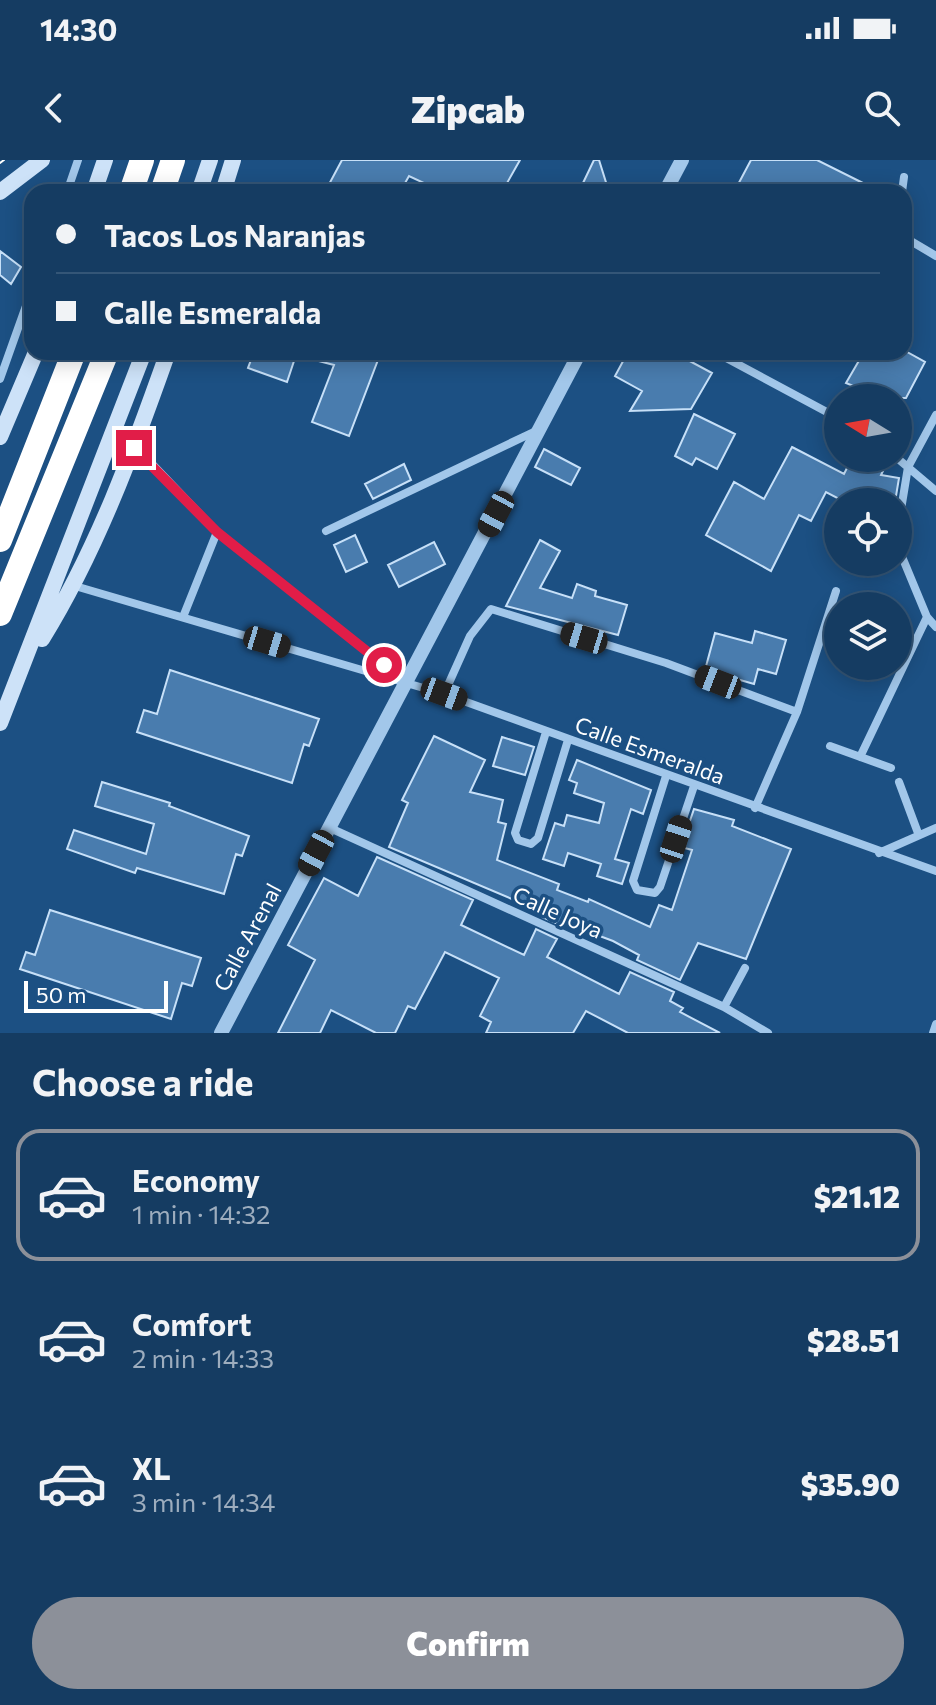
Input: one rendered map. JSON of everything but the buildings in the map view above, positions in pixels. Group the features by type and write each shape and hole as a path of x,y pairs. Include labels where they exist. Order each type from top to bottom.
{"highway":[{"path":"134,184 142,160"},
{"path":"165,184 173,160"},
{"path":"0,540 71,360"},
{"path":"0,614 55,487 104,360"}],"main road":[{"path":"0,192 42,160"},
{"path":"97,184 105,160"},
{"path":"202,184 210,160"},
{"path":"226,184 233,160"},
{"path":"0,437 33,360"},
{"path":"0,723 25,668 141,360"},
{"path":"25,668 75,586 134,448 165,360"},
{"path":"0,409 22,388"}],"street":[{"path":"70,184 78,160"},
{"path":"669,184 682,160"},
{"path":"903,184 904,177"},
{"path":"912,242 936,256"},
{"path":"0,379 24,312"},
{"name":"Calle Arenal","path":"221,1033 576,360"},
{"path":"730,360 824,410"},
{"path":"912,460 936,415"},
{"name":"Calle Esmeralda","path":"116,426 217,532 407,684"},
{"path":"326,531 540,429"},
{"path":"912,470 936,491"},
{"path":"183,617 217,532"},
{"path":"910,576 927,617 936,627"},
{"name":"Calle Esmeralda","path":"75,586 444,694 936,871"},
{"path":"755,808 797,712 836,591"},
{"path":"444,694 470,636 491,609 666,663 797,712"},
{"path":"860,757 927,617"},
{"path":"546,732 515,833 518,840 531,844 538,838 568,740"},
{"path":"830,746 891,768"},
{"path":"666,776 633,881 637,890 655,893 660,887 694,786"},
{"path":"899,782 918,833"},
{"name":"Calle Joya","path":"330,828 724,1007 768,1033"},
{"path":"879,853 918,833 936,828"},
{"path":"724,1007 745,968"},
{"path":"933,1033 936,1024"}],"tram line":[{"path":"0,163 4,160"}],"route":[{"path":"134,448 217,532 384,665"}]}
